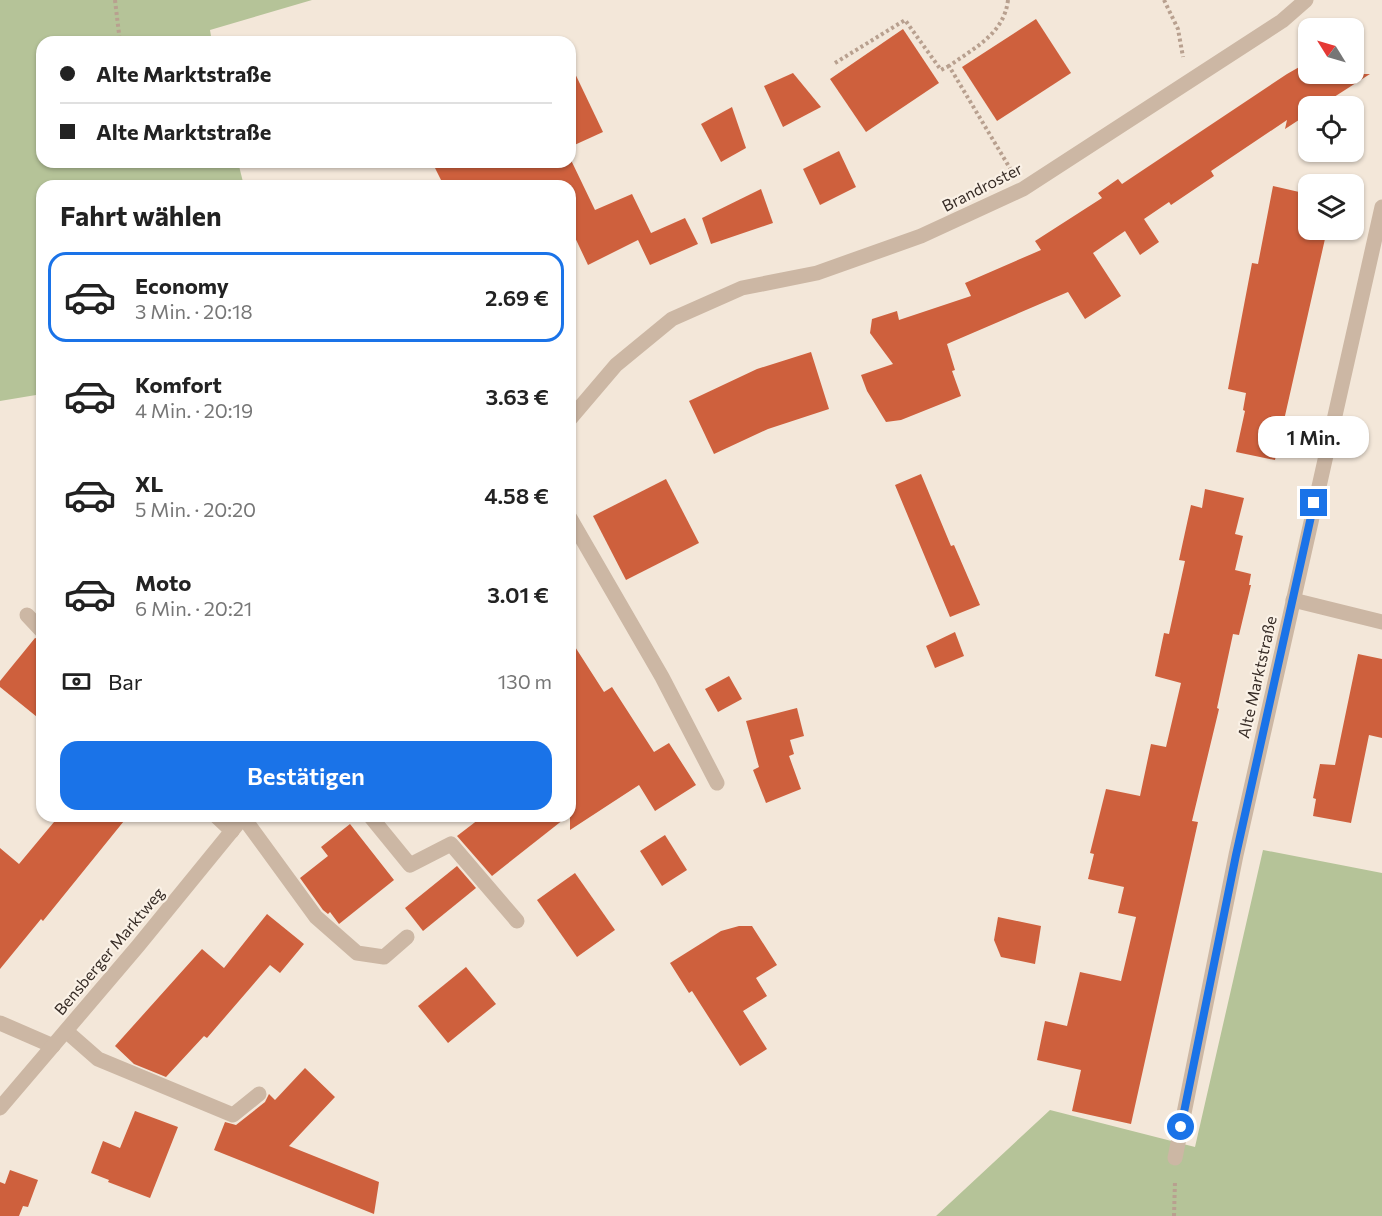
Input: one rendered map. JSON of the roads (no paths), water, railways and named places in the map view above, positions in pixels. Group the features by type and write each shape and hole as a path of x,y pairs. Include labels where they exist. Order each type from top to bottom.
{"street":[{"name":"Brandroster","path":"576,412 616,365 672,319 741,288 817,273 921,236 1023,189 1282,21 1306,0"},
{"name":"Alte Marktstraße","path":"1175,1158 1236,855 1382,207"},
{"path":"576,528 662,677 717,783"},
{"path":"1293,600 1382,622"},
{"path":"27,615 36,625"},
{"path":"222,822 232,831"},
{"name":"Bensberger Marktweg","path":"0,1108 239,822"},
{"path":"247,822 316,917 349,948 365,956 384,957 407,937"},
{"path":"375,822 410,865 451,844 517,921"},
{"path":"0,1023 53,1046"},
{"path":"66,1031 98,1059 233,1114 259,1094"}]}
